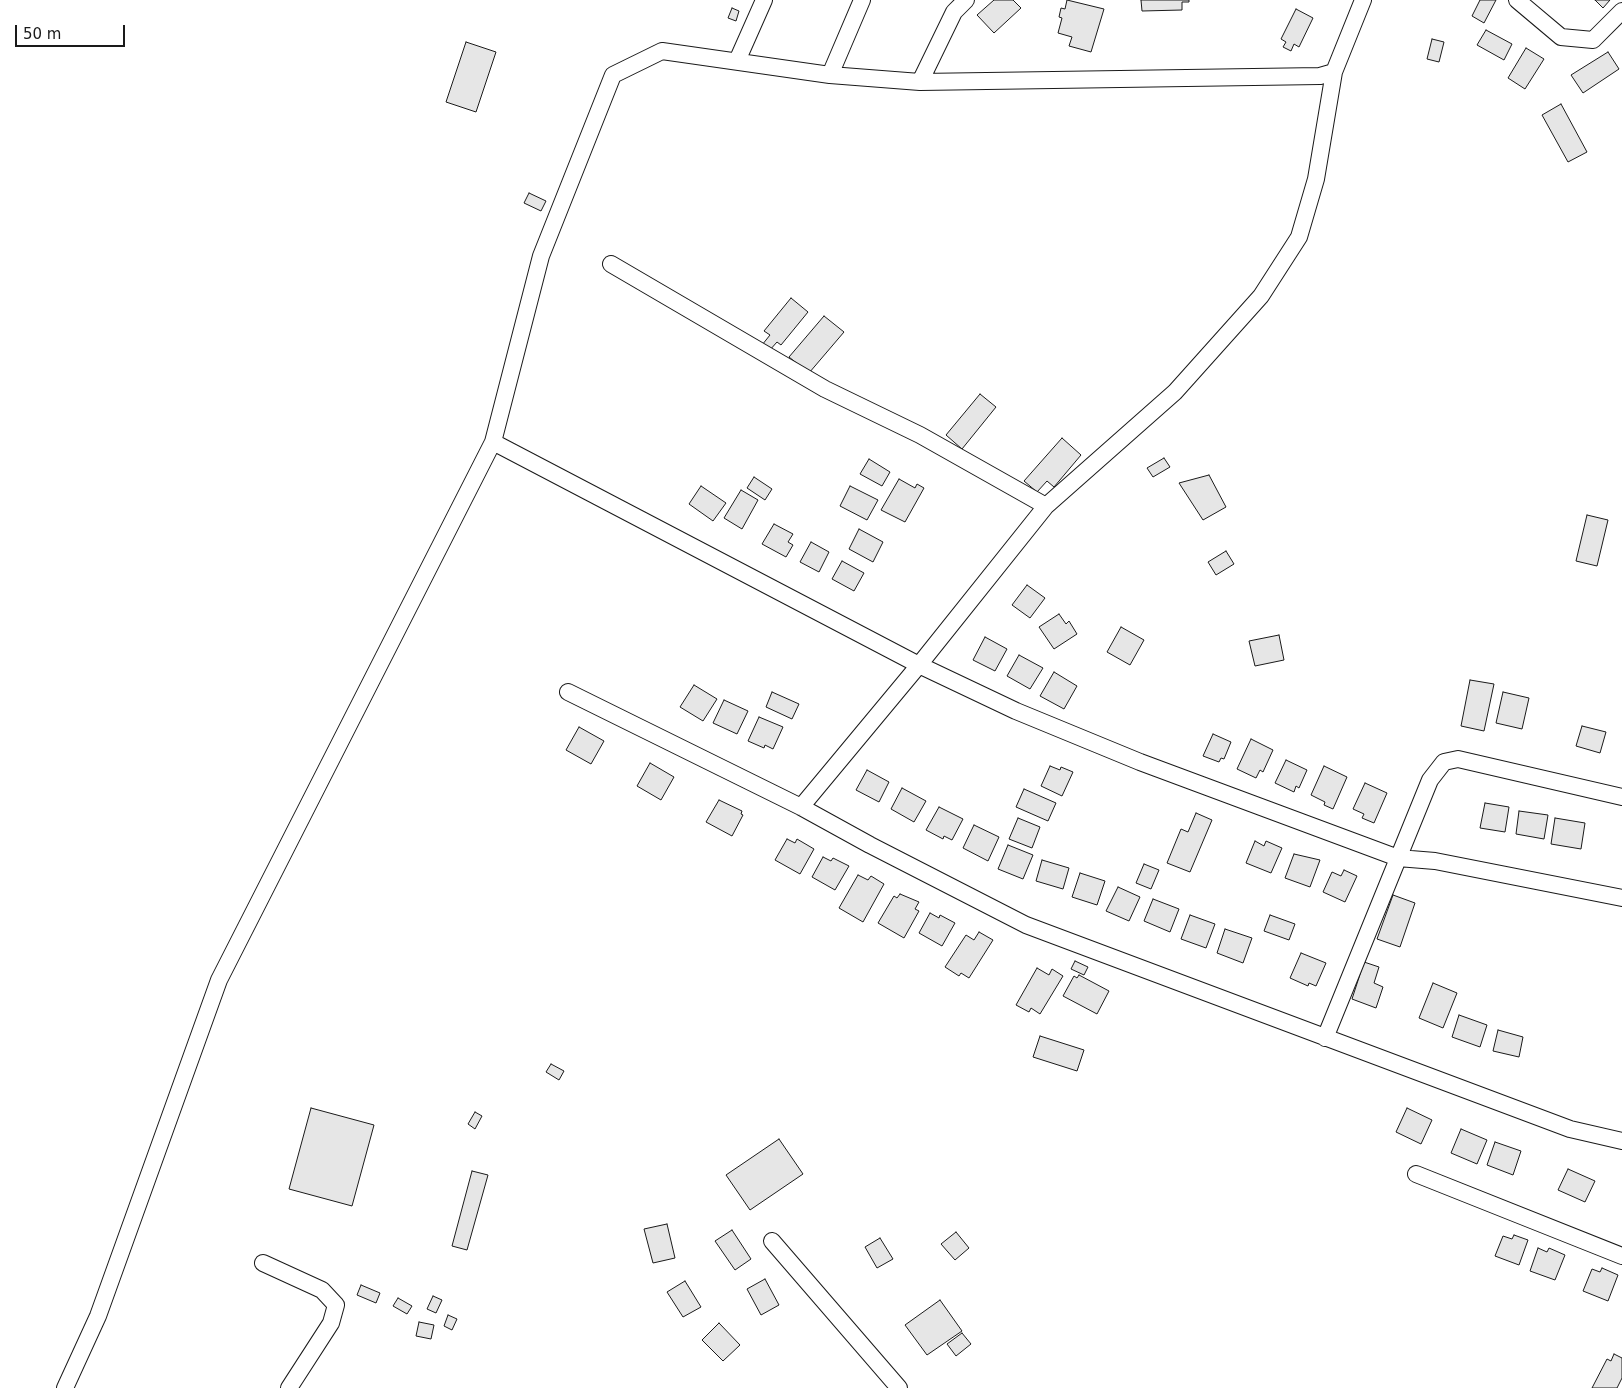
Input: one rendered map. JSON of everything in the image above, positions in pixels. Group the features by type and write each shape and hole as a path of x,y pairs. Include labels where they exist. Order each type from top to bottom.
{"street":[{"path":"737,61 764,0"},
{"path":"830,76 862,0"},
{"path":"920,82 954,12 966,0"},
{"path":"801,807 919,665 1046,506 1175,392 1261,296 1299,237 1316,179 1334,72 1363,0"},
{"path":"1517,0 1561,37 1593,40 1622,11"},
{"path":"65,1388 98,1316 219,980 493,442 541,256 613,75 662,51 830,76 920,82 1320,76 1334,72"},
{"path":"611,264 825,389 920,435 1046,506"},
{"path":"493,442 919,665 1016,711 1140,762 1398,858 1435,861 1622,898"},
{"path":"568,692 801,807 870,845 1026,925 1570,1129 1622,1141"},
{"path":"1325,1038 1430,780 1444,762 1458,760 1622,797"},
{"path":"1416,1174 1622,1256"},
{"path":"772,1241 900,1388"},
{"path":"263,1263 322,1290 336,1305 331,1323 289,1388"}],"building":[{"path":"994,0 1013,0 1021,8 994,33 977,15"},
{"path":"1067,0 1104,9 1091,52 1069,46 1072,37 1058,33 1062,18 1059,17 1061,8 1065,9"},
{"path":"1141,0 1189,0 1189,2 1182,2 1182,10 1142,11"},
{"path":"1480,0 1496,0 1484,23 1472,16"},
{"path":"1595,0 1610,0 1603,8"},
{"path":"732,8 739,11 736,21 728,18"},
{"path":"1296,9 1313,18 1299,47 1294,44 1291,51 1283,47 1286,42 1281,39"},
{"path":"1486,30 1512,44 1504,60 1477,45"},
{"path":"1432,39 1444,42 1439,62 1427,59"},
{"path":"466,42 496,52 476,112 446,102"},
{"path":"1526,48 1544,59 1525,89 1508,78"},
{"path":"1608,52 1619,69 1583,93 1571,75"},
{"path":"1561,104 1587,152 1568,162 1542,115"},
{"path":"529,193 546,201 541,211 524,203"},
{"path":"791,298 808,312 781,345 777,342 769,351 762,345 770,335 764,331"},
{"path":"824,316 844,332 809,373 789,357"},
{"path":"980,394 996,407 962,449 946,435"},
{"path":"1062,438 1081,455 1054,487 1047,481 1037,492 1024,481"},
{"path":"1164,458 1170,467 1153,477 1147,468"},
{"path":"869,459 890,472 882,486 860,474"},
{"path":"1209,475 1226,507 1203,520 1179,483"},
{"path":"754,477 772,489 765,500 747,488"},
{"path":"899,479 915,488 917,484 924,488 905,522 881,510"},
{"path":"701,486 726,503 713,521 689,504"},
{"path":"850,486 878,500 867,520 840,506"},
{"path":"741,490 758,500 742,529 724,518"},
{"path":"1587,515 1608,520 1597,566 1576,561"},
{"path":"774,524 793,534 788,542 793,545 786,557 762,544"},
{"path":"859,529 883,542 873,562 849,549"},
{"path":"811,542 829,552 819,572 800,562"},
{"path":"1226,551 1234,564 1216,575 1208,562"},
{"path":"842,561 864,573 854,591 832,579"},
{"path":"1027,585 1045,598 1030,618 1012,605"},
{"path":"1059,614 1066,624 1069,621 1077,634 1054,649 1039,627"},
{"path":"1121,627 1144,640 1130,665 1107,652"},
{"path":"1279,635 1284,660 1255,666 1249,641"},
{"path":"985,637 1007,649 995,671 973,660"},
{"path":"1019,655 1043,668 1030,689 1007,676"},
{"path":"1054,672 1077,686 1064,709 1040,696"},
{"path":"1470,680 1494,684 1484,731 1461,726"},
{"path":"694,685 717,699 703,721 680,707"},
{"path":"772,692 799,704 792,719 766,707"},
{"path":"1503,692 1529,698 1522,729 1496,723"},
{"path":"724,700 748,711 737,734 713,723"},
{"path":"759,717 783,727 773,749 765,745 764,748 748,741"},
{"path":"1582,726 1606,732 1600,753 1576,746"},
{"path":"579,727 604,741 591,764 566,750"},
{"path":"1213,734 1231,742 1224,759 1221,758 1219,762 1203,756"},
{"path":"1251,739 1273,750 1263,772 1260,770 1256,778 1237,769"},
{"path":"1286,760 1307,770 1299,788 1296,786 1294,792 1275,783"},
{"path":"650,763 674,777 661,800 637,786"},
{"path":"1050,766 1060,770 1061,767 1073,772 1062,796 1041,786"},
{"path":"1324,766 1347,777 1333,809 1324,805 1325,802 1311,795"},
{"path":"867,770 889,782 879,802 856,790"},
{"path":"1365,783 1387,793 1374,823 1362,818 1364,814 1353,809"},
{"path":"902,788 926,801 914,822 891,809"},
{"path":"1024,789 1056,803 1048,821 1016,807"},
{"path":"719,800 742,811 741,814 743,815 732,836 706,822"},
{"path":"1485,803 1509,807 1505,832 1480,828"},
{"path":"939,807 963,819 952,840 944,836 943,839 926,830"},
{"path":"1519,811 1548,815 1544,839 1516,834"},
{"path":"1196,813 1212,820 1190,872 1167,863 1181,829 1188,832"},
{"path":"1018,818 1040,827 1032,848 1009,839"},
{"path":"1555,818 1585,823 1581,849 1551,844"},
{"path":"974,825 999,837 988,861 963,848"},
{"path":"787,839 795,843 797,839 814,849 800,874 775,860"},
{"path":"1255,841 1264,846 1266,841 1282,848 1271,873 1246,863"},
{"path":"1008,845 1033,855 1023,879 998,869"},
{"path":"1294,854 1320,860 1310,887 1285,878"},
{"path":"823,857 831,861 833,858 849,866 835,890 812,877"},
{"path":"1042,860 1069,868 1063,889 1036,881"},
{"path":"1144,864 1159,870 1151,889 1136,883"},
{"path":"1344,870 1357,876 1345,902 1323,892 1332,872 1341,876"},
{"path":"1080,873 1105,881 1097,905 1072,897"},
{"path":"858,875 868,880 871,876 884,884 863,922 839,908"},
{"path":"1118,887 1140,897 1129,921 1106,911"},
{"path":"900,894 919,902 915,909 919,911 904,938 878,923 894,896 897,898"},
{"path":"1393,895 1415,903 1400,947 1377,939"},
{"path":"1153,899 1179,909 1170,932 1144,921"},
{"path":"930,913 939,918 940,915 955,923 942,946 919,933"},
{"path":"1190,915 1215,924 1206,948 1181,939"},
{"path":"1270,915 1295,924 1289,940 1264,931"},
{"path":"1225,929 1252,938 1243,963 1217,953"},
{"path":"979,932 993,940 969,978 961,973 959,976 945,967 966,935 974,940"},
{"path":"1301,953 1326,963 1316,986 1309,983 1308,986 1290,978"},
{"path":"1075,961 1088,967 1084,975 1071,969"},
{"path":"1364,962 1379,967 1374,983 1383,987 1376,1008 1352,999"},
{"path":"1037,968 1049,975 1052,969 1063,976 1040,1014 1031,1008 1029,1012 1016,1005"},
{"path":"1079,975 1109,991 1097,1014 1063,996 1074,976 1077,978"},
{"path":"1433,983 1457,993 1443,1028 1419,1018"},
{"path":"1459,1015 1487,1025 1480,1047 1452,1037"},
{"path":"1498,1030 1523,1037 1519,1057 1493,1051"},
{"path":"1040,1036 1084,1050 1077,1071 1033,1057"},
{"path":"551,1064 564,1071 559,1080 546,1072"},
{"path":"311,1108 374,1125 352,1206 289,1189"},
{"path":"1407,1108 1432,1120 1421,1144 1396,1132"},
{"path":"475,1112 482,1116 475,1129 468,1124"},
{"path":"1461,1129 1487,1140 1477,1164 1451,1153"},
{"path":"779,1139 803,1174 750,1210 726,1175"},
{"path":"1495,1142 1521,1151 1513,1175 1487,1165"},
{"path":"1568,1169 1595,1181 1585,1202 1558,1190"},
{"path":"472,1171 488,1175 467,1250 452,1246"},
{"path":"667,1224 675,1258 653,1263 644,1229"},
{"path":"732,1230 751,1259 735,1270 715,1241"},
{"path":"956,1232 969,1248 955,1260 941,1244"},
{"path":"1514,1235 1528,1240 1519,1265 1495,1256 1503,1236 1512,1239"},
{"path":"880,1238 893,1259 877,1268 865,1247"},
{"path":"1538,1248 1547,1252 1549,1248 1565,1255 1555,1280 1530,1271"},
{"path":"1602,1268 1618,1275 1608,1301 1583,1291 1592,1269 1600,1272"},
{"path":"765,1279 779,1305 761,1315 747,1289"},
{"path":"685,1281 701,1307 683,1317 667,1292"},
{"path":"361,1285 380,1293 376,1303 357,1295"},
{"path":"433,1296 442,1300 436,1313 427,1309"},
{"path":"398,1298 412,1306 407,1314 393,1306"},
{"path":"940,1300 962,1331 927,1355 905,1325"},
{"path":"448,1315 457,1319 452,1330 444,1326"},
{"path":"419,1322 434,1325 431,1339 416,1336"},
{"path":"719,1323 740,1345 723,1361 702,1340"},
{"path":"962,1333 971,1344 956,1356 947,1344"},
{"path":"1614,1354 1622,1358 1622,1378 1617,1388 1592,1388 1607,1359 1611,1361"}]}
